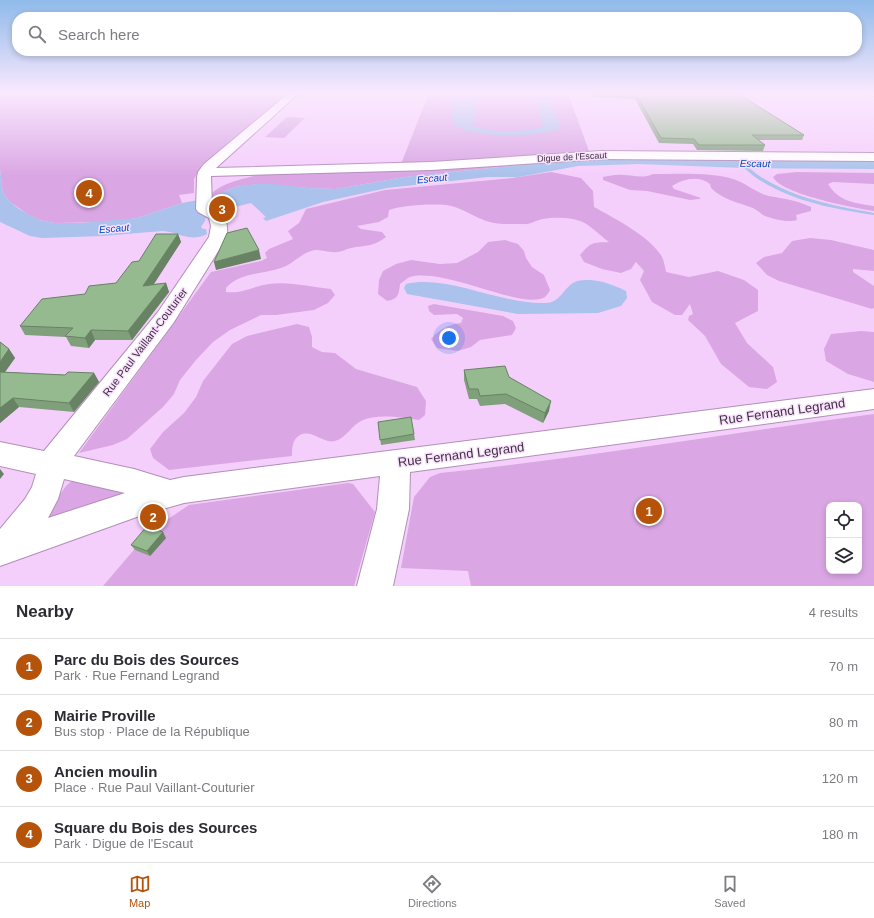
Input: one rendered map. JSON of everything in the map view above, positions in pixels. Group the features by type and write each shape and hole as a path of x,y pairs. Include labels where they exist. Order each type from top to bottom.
{"street":[{"path":"211,195 205,172 236,142 262,120"},
{"name":"Digue de l'Escaut","path":"205,172 431,166 601,155 874,157"},
{"name":"Digue de l'Escaut","path":"211,195 251,174 270,170"},
{"name":"Rue Paul Vaillant-Couturier","path":"51,464 166,317 214,244 218,237 219,226 211,195"},
{"name":"Rue Fernand Legrand","path":"0,454 88,470 141,483 167,493 874,399"},
{"path":"375,586 394,501 396,473 394,462"},
{"path":"2,549 22,528 40,502 49,484 51,464"},
{"path":"2,549 167,493"}],"shaded area":[{"path":"0,120 255,120 202,165 194,179 194,193 179,195 182,203 137,218 107,222 54,223 39,220 10,202 3,193 0,169"},
{"path":"283,120 303,120 284,138 265,137"},
{"path":"418,120 578,120 590,154 521,158 506,156 495,159 401,164"},
{"path":"567,160 405,177 336,189 257,184 235,187 209,198 212,193 225,185 241,179 263,174"},
{"path":"551,172 581,178 593,191 594,207 650,242 662,257 666,272 689,277 718,271 744,280 758,290 758,311 735,323 747,343 773,367 777,382 767,389 749,387 721,364 705,336 688,320 689,316 693,314 690,304 682,315 675,315 652,302 640,280 644,271 636,262 631,269 621,273 602,269 584,262 580,255 587,247 596,243 609,242 584,223 567,218 557,218 543,219 526,224 499,224 478,218 449,205 432,204 412,206 389,210 388,217 379,222 357,226 361,229 382,232 386,237 377,243 339,252 311,251 286,266 246,276 232,283 226,288 226,292 238,292 263,285 284,283 331,289 335,295 328,303 314,310 276,315 261,315 230,330 213,342 196,360 180,380 174,394 163,407 127,439 113,445 79,453 211,272 261,261 267,258 265,253 269,249 293,239 288,231 299,223 306,209 385,190 512,178"},
{"path":"797,172 874,173 874,184 833,182 828,184 837,195 842,198 848,201 874,206 874,211 851,207 803,194 789,189 773,177 777,174"},
{"path":"653,174 715,175 733,179 764,195 790,200 811,207 811,211 796,215 797,220 793,221 771,218 763,215 753,208 720,195 711,188 710,184 696,179 681,181 672,186 674,189 701,198 690,200 647,191 630,190 603,180 603,177 616,175 642,177"},
{"path":"810,238 831,240 874,250 874,271 853,269 853,272 874,286 874,308 872,309 779,281 767,275 756,263 764,257 782,253 792,241"},
{"path":"505,240 518,244 524,251 526,258 532,267 544,275 550,290 545,297 535,300 520,298 442,278 425,276 410,277 406,279 400,284 398,294 394,299 387,301 378,294 379,280 383,271 396,264 411,260 440,264 457,263 478,252 488,242"},
{"path":"434,304 503,316 513,321 516,328 512,335 480,340 471,347 458,351 437,348 431,339 444,328 461,323 463,318 457,314 434,315 429,311 428,306"},
{"path":"297,324 309,327 312,337 312,347 322,352 335,353 356,369 417,387 426,401 425,415 419,420 375,417 361,421 335,441 326,440 309,434 300,435 295,439 292,447 292,456 169,470 153,458 150,449 163,432 184,413 196,397 203,381 232,344 247,336"},
{"path":"861,331 874,332 874,382 848,374 826,361 824,349 831,334"},
{"path":"874,414 874,586 471,586 468,571 401,568 414,497 430,477 440,473 603,453"},
{"path":"75,478 137,490 51,523 45,515 66,486"},
{"path":"348,483 353,484 375,512 354,586 103,586 150,531 189,505"}],"water":[{"path":"452,120 474,120 473,126 483,129 516,131 543,127 541,120 558,120 561,128 539,134 504,135 471,132 460,128"},
{"name":"Escaut","path":"597,157 874,160 874,169 744,168 639,164 578,166 518,177 488,177 387,188 323,202 266,221 263,218 266,217 251,203 231,208 230,206 219,209 217,207 214,209 209,207 196,210 206,214 205,221 201,227 206,229 207,234 195,237 162,231 103,236 42,238 30,236 0,222 0,169 3,193 10,202 19,209 39,220 54,223 81,223 137,218 182,203 209,198 235,187 248,185 264,183 308,188 336,189 405,177"},
{"path":"580,280 599,281 626,291 627,298 621,306 598,313 518,314 407,294 404,288 406,284 422,282 439,283 511,299 546,303 558,298 571,284"}],"building":[{"path":"651,120 781,120 804,135 752,135 765,145 699,145 694,139 661,138"},
{"path":"247,228 259,250 214,262 227,233"},
{"path":"156,234 178,234 143,286 166,283 128,331 91,330 85,338 65,336 73,328 20,326 42,299 85,294 89,286 116,283 132,262 139,261"},
{"path":"0,342 9,349 0,362"},
{"path":"505,366 509,377 551,401 545,413 506,394 480,396 478,389 469,389 464,370"},
{"path":"0,372 65,375 68,372 94,373 69,403 13,398 0,408"},
{"path":"411,417 414,434 380,440 378,422"},
{"path":"147,526 163,532 147,551 131,545"}],"waterway":[{"name":"Escaut","path":"742,164 771,185 804,199 840,208 874,214"}],"place":[{"name":"Square du Bois des Sources","path":"89,193"},
{"name":"Ancien moulin","path":"222,209"},
{"name":"Parc du Bois des Sources","path":"649,511"},
{"name":"Mairie Proville","path":"153,517"}]}
